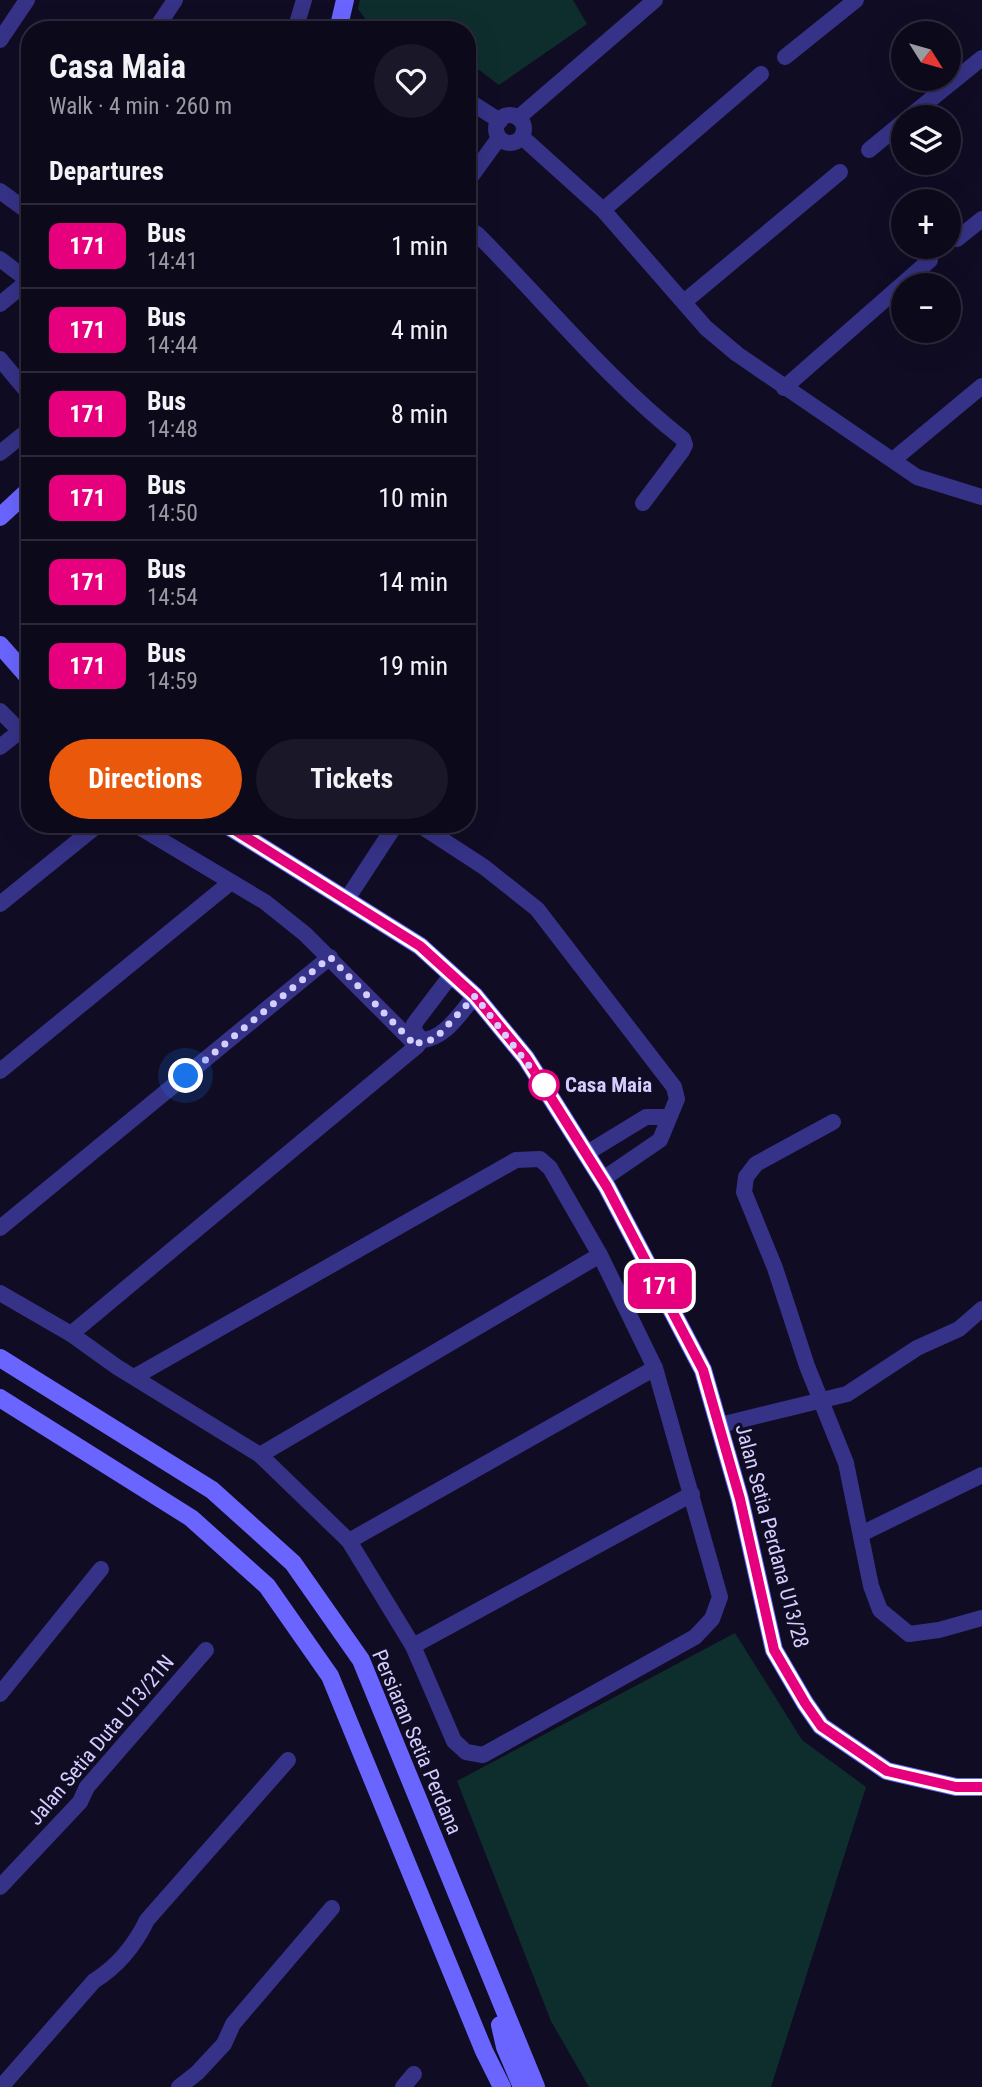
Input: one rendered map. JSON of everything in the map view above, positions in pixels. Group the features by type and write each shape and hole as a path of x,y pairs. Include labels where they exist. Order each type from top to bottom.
{"main road":[{"path":"0,517 21,497"},
{"path":"0,645 21,669"},
{"name":"Jalan Setia Perdana U13/28","path":"240,833 420,946 475,996 526,1058 603,1179 703,1370 720,1425 774,1650 821,1726 887,1771 956,1787 982,1787"},
{"name":"Persiaran Setia Perdana","path":"0,1358 212,1490 293,1563 361,1660 536,2087"},
{"path":"0,1398 191,1518 267,1586 330,1676 484,2051 502,2087"},
{"path":"494,1990 505,2047 522,2087"},
{"path":"484,2051 489,2087"}],"street":[{"path":"0,40 27,0"},
{"path":"161,21 175,0"},
{"path":"298,21 304,0"},
{"path":"518,118 655,0"},
{"path":"785,57 856,0"},
{"path":"924,105 982,58"},
{"path":"603,210 761,74"},
{"path":"476,108 511,143 522,137"},
{"path":"476,167 510,116 518,118 523,124 522,137"},
{"path":"869,150 891,132"},
{"path":"522,137 603,210 706,328 737,354 918,477 982,497"},
{"path":"684,302 840,172"},
{"path":"0,191 21,206"},
{"path":"961,236 982,219"},
{"path":"476,236 523,280 638,400 683,439 685,445 682,451 643,503"},
{"path":"0,259 21,275"},
{"path":"784,388 930,260"},
{"path":"0,304 21,287"},
{"path":"0,359 21,384"},
{"path":"893,460 982,386"},
{"path":"0,453 21,436"},
{"path":"0,711 21,734"},
{"path":"0,747 21,738"},
{"path":"0,904 88,833"},
{"path":"149,833 265,902 330,957 419,1043"},
{"path":"347,899 390,833"},
{"path":"432,833 484,867 537,909 674,1087 677,1098 660,1140 603,1179"},
{"path":"0,1071 231,882"},
{"path":"0,1228 330,957"},
{"path":"419,1043 414,1024 452,974"},
{"path":"71,1334 419,1043 434,1040 475,996"},
{"path":"587,1153 646,1117 668,1118"},
{"path":"833,1122 756,1164 750,1169 744,1185 807,1366 846,1463 871,1586 880,1610 909,1634 939,1630 982,1618"},
{"path":"0,1293 71,1334 117,1367 136,1376 260,1455 349,1541 413,1646 454,1741 466,1752 483,1755 695,1637 712,1619 720,1597 655,1368 600,1255 550,1168 540,1159 516,1160 136,1376"},
{"path":"260,1455 600,1255"},
{"path":"720,1425 847,1394 917,1348 959,1329 982,1308"},
{"path":"349,1541 655,1368"},
{"path":"861,1534 982,1475"},
{"path":"413,1646 692,1494"},
{"path":"0,1694 12,1675 101,1569"},
{"name":"Jalan Setia Duta U13/21N","path":"0,1887 80,1802 87,1787 206,1650"},
{"path":"1,2087 94,1981 112,1969 139,1938 148,1920 288,1760"},
{"path":"179,2087 197,2073 223,2044 233,2024 332,1908"}],"green space":[{"path":"360,0 573,0 587,24 499,85 476,68 476,21 367,21 358,9"},
{"path":"735,1633 802,1740 866,1787 771,2087 589,2087 551,2021 457,1781"}],"bus line":[{"name":"171","path":"240,833 420,946 452,974 475,996 526,1058 569,1122 607,1187 703,1370 740,1499 774,1650 821,1726 863,1758 887,1771 956,1787 982,1787"}],"place":[{"name":"Casa Maia","path":"544,1085"}],"route":[{"path":"186,1076 330,957 416,1046 422,1040 434,1040 475,996 526,1058 544,1085"}]}
